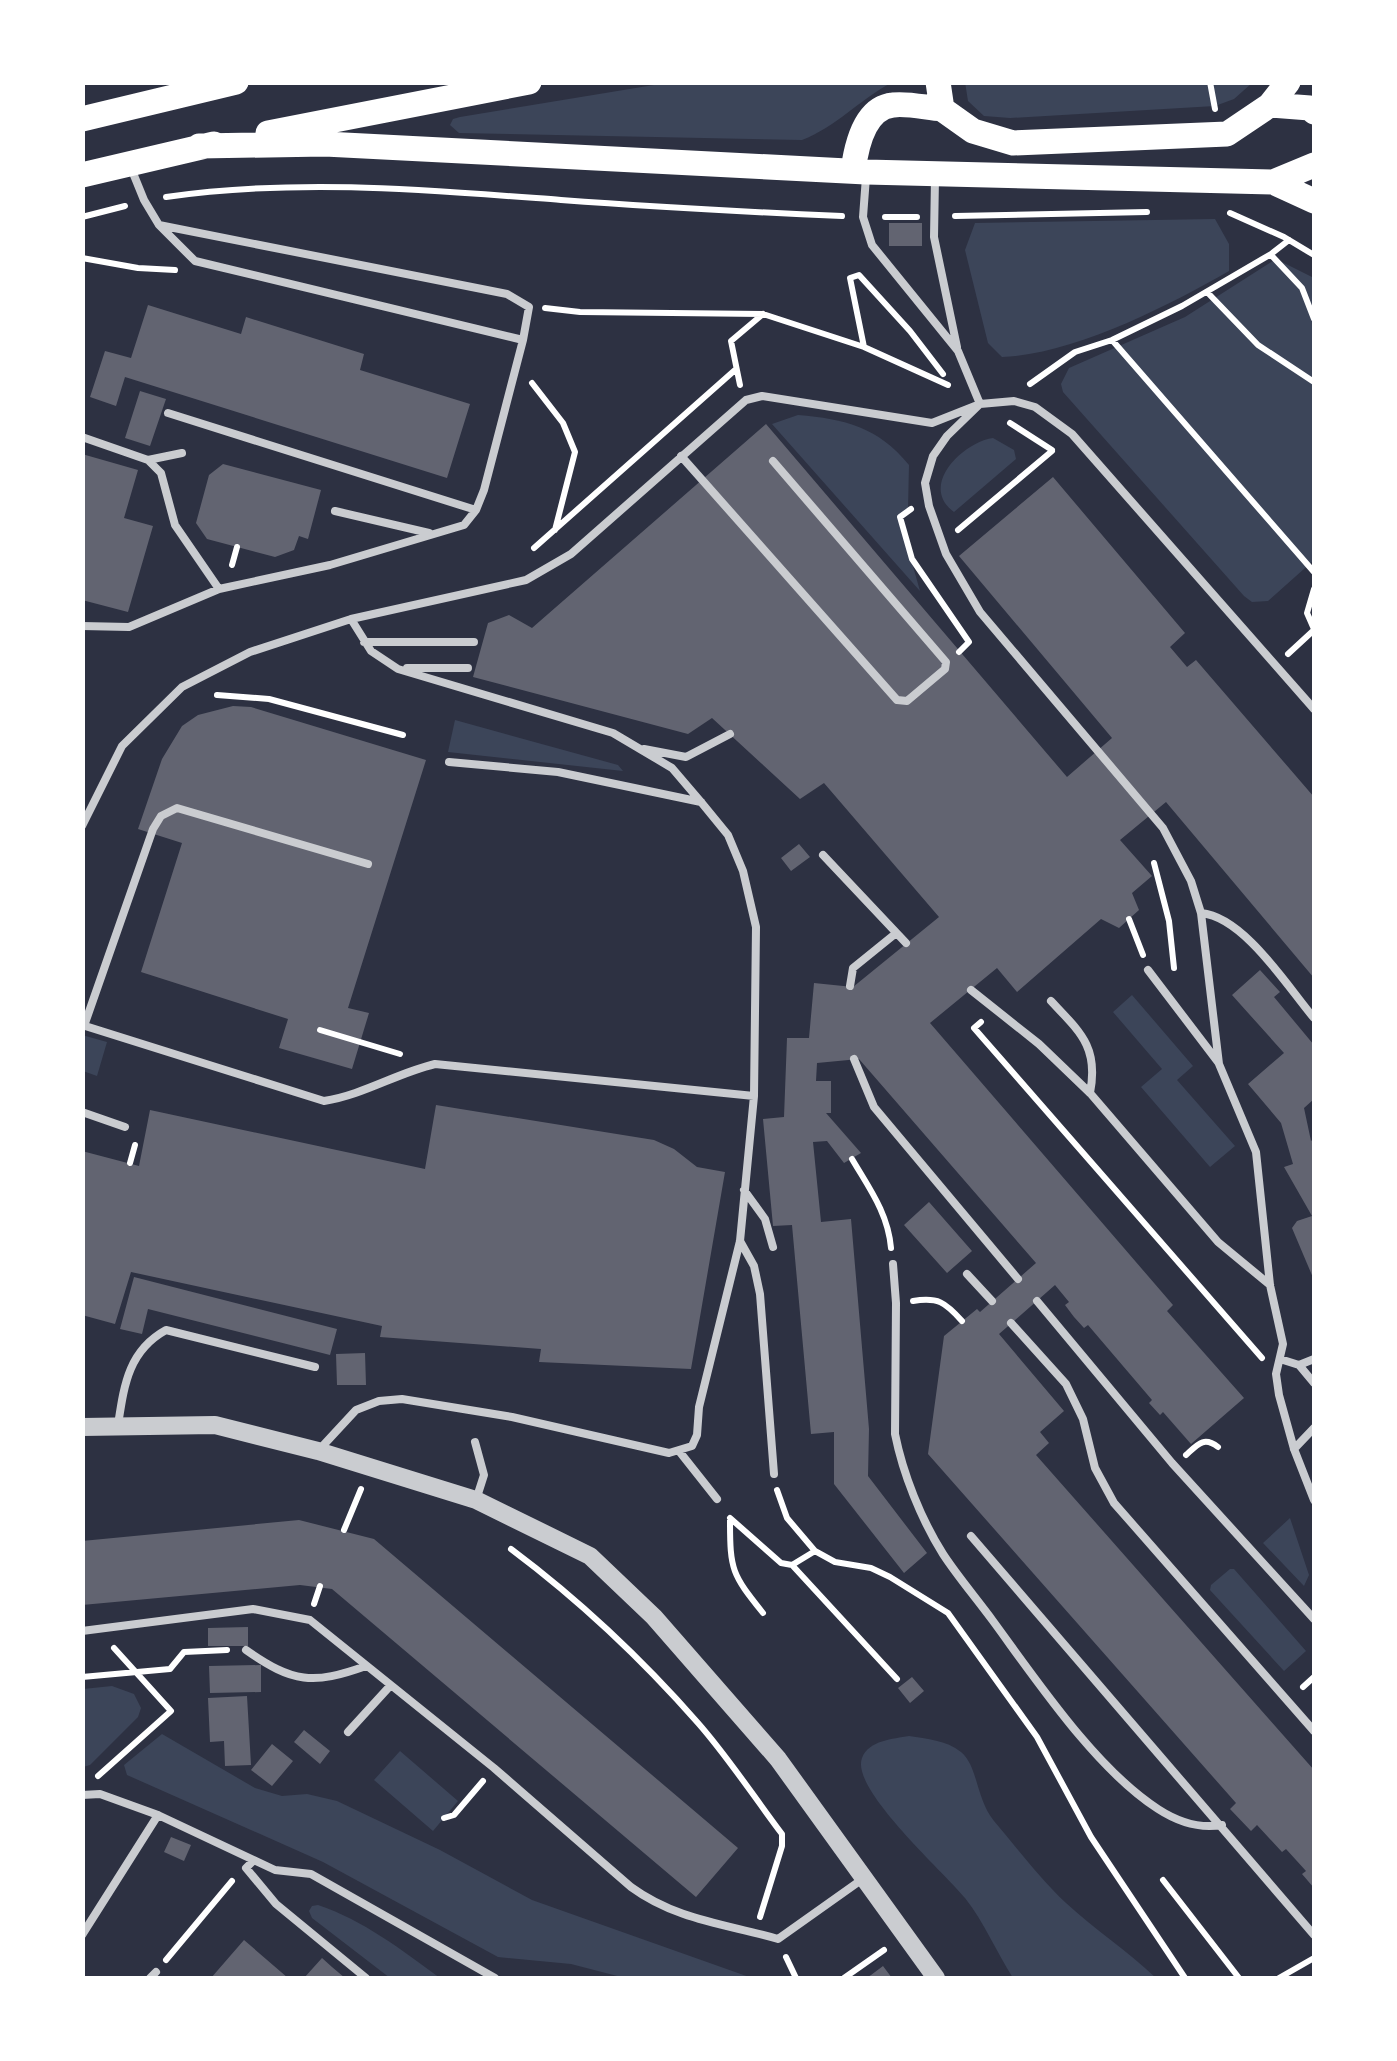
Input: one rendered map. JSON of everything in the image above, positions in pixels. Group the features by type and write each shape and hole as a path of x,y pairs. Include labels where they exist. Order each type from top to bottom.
{"main road":[{"path":"82,120 183,88 236,82"},
{"path":"82,175 199,146 529,82"},
{"path":"938,82 942,109"},
{"path":"860,171 856,144 874,114 890,104 942,109 973,131 1012,143 1227,134 1270,105 1288,82"},
{"path":"1270,105 1310,108 1314,112"},
{"path":"199,146 324,144 860,171 1273,182 1314,165"},
{"path":"1273,182 1314,201"}],"street":[{"path":"82,1427 215,1425 318,1451 476,1500 590,1556 654,1617 778,1758 936,1978"}],"lane":[{"path":"129,164 159,224 195,261 524,340"},
{"path":"860,171 863,217 872,246 958,351"},
{"path":"935,173 934,237 958,351 980,404"},
{"path":"82,626 129,626 219,589 330,565 464,525 476,510 524,340 528,306 507,294 159,224"},
{"path":"82,826 122,746 182,687 250,652 351,619 526,580 571,554 746,400 772,397 932,423 980,404 1014,401 1034,408 1072,434 1314,709"},
{"path":"980,404 946,436 933,456 925,482 929,506 946,554 980,612 1164,828 1191,882 1201,913 1220,1064 1256,1152 1270,1285 1283,1344 1276,1374 1294,1450 1314,1500"},
{"path":"168,413 476,510"},
{"path":"82,437 148,460 161,474 175,525 219,589"},
{"path":"148,460 182,453"},
{"path":"680,456 896,700 908,701 945,669 946,662 773,461"},
{"path":"335,511 434,534"},
{"path":"318,1451 356,1410 378,1401 402,1399 512,1417 669,1453 692,1446 740,1241 754,1096 756,926 743,871 728,835 701,802 672,768 612,733 398,668 371,651 351,619"},
{"path":"364,642 474,642"},
{"path":"398,668 468,668"},
{"path":"640,748 686,757 730,734"},
{"path":"449,762 558,772 701,802"},
{"path":"368,864 177,808 168,810 153,829 83,1026 324,1101 435,1064 754,1096"},
{"path":"824,855 906,943"},
{"path":"1201,913 1217,916 1237,928 1314,1018"},
{"path":"850,986 853,968 896,934"},
{"path":"1148,970 1220,1064"},
{"path":"971,990 1039,1044 1090,1093 1218,1242 1270,1285"},
{"path":"1051,1002 1088,1046 1093,1060 1090,1093"},
{"path":"854,1059 874,1107 1018,1279"},
{"path":"82,1112 125,1127"},
{"path":"744,1190 765,1219 773,1247"},
{"path":"740,1241 754,1266 760,1294 774,1474"},
{"path":"893,1264 894,1434 923,1514 943,1554 1025,1665 1120,1779 1159,1810 1204,1828 1222,1825"},
{"path":"968,1274 992,1302"},
{"path":"1037,1302 1174,1465 1314,1619"},
{"path":"1011,1323 1066,1384 1083,1419 1095,1468 1114,1503 1314,1731"},
{"path":"118,1425 132,1362 142,1348 166,1330 316,1367"},
{"path":"1280,1359 1299,1366 1314,1383"},
{"path":"1299,1366 1314,1359"},
{"path":"1294,1450 1314,1428"},
{"path":"475,1442 484,1475 476,1500"},
{"path":"679,1451 717,1500"},
{"path":"972,1536 1314,1935"},
{"path":"82,1631 253,1609 310,1620 494,1768 651,1902 705,1923 778,1939 864,1878"},
{"path":"246,1650 280,1673 306,1680 366,1666"},
{"path":"348,1732 390,1686"},
{"path":"82,1795 100,1794 158,1815 250,1864 312,1874 494,1978"},
{"path":"82,1936 158,1815"},
{"path":"250,1864 276,1904 366,1978"}],"path":[{"path":"82,217 144,200 210,191 349,187 863,217 1152,212"},
{"path":"1220,212 1234,214 1314,255"},
{"path":"1014,401 1037,377 1075,352 1112,340 1207,292 1290,240"},
{"path":"1271,254 1302,288 1314,319"},
{"path":"82,258 174,270 195,261"},
{"path":"528,306 580,312 763,314 864,346 953,387 910,330 860,276 850,278 864,346"},
{"path":"1207,292 1258,344 1314,382"},
{"path":"746,400 731,341 763,314"},
{"path":"1112,340 1314,572"},
{"path":"516,368 542,391 563,423 575,452 555,531"},
{"path":"973,518 1072,434"},
{"path":"900,517 912,559 970,642 946,662"},
{"path":"231,572 236,547"},
{"path":"1276,664 1314,629 1308,604 1314,589"},
{"path":"1150,850 1170,922 1174,972"},
{"path":"1129,919 1148,970"},
{"path":"974,1028 1276,1374"},
{"path":"320,1030 360,1042"},
{"path":"130,1164 136,1142"},
{"path":"852,1158 889,1226 893,1264"},
{"path":"896,1303 935,1298 962,1321"},
{"path":"1194,1448 1207,1440 1218,1447"},
{"path":"344,1530 368,1464"},
{"path":"774,1474 787,1518 815,1551 834,1562 880,1572 948,1614 1037,1737 1091,1838 1186,1978"},
{"path":"345,1480 363,1485"},
{"path":"717,1500 730,1518 781,1563 792,1564 815,1551"},
{"path":"730,1518 730,1554 736,1579 764,1613"},
{"path":"501,1542 553,1581 612,1634 699,1724 782,1834 782,1846 756,1932"},
{"path":"792,1564 897,1679"},
{"path":"82,1676 170,1669 184,1652 246,1650"},
{"path":"97,1777 171,1711 134,1672"},
{"path":"444,1818 454,1815 494,1768"},
{"path":"153,1975 250,1864"},
{"path":"1164,1880 1239,1978"},
{"path":"844,1978 903,1936"},
{"path":"1279,1978 1314,1958"}],"shaded area":[{"path":"965,82 1252,83 1234,99 1215,106 1010,118 984,116 968,101"},
{"path":"666,83 891,83 802,140 459,133 450,125 460,117"},
{"path":"1215,219 1229,244 1229,271 1204,285 1119,326 1059,347 1002,357 988,343 965,250 975,223"},
{"path":"1276,259 1314,278 1314,560 1268,601 1252,602 1063,392 1061,384 1069,368 1185,317"},
{"path":"798,415 860,427 885,442 909,465 908,509 899,517 920,591 772,424"},
{"path":"993,438 1014,450 1016,459 954,512 944,502 943,478 958,456"},
{"path":"455,720 618,765 623,771 448,752"},
{"path":"1132,995 1193,1066 1177,1080 1235,1146 1210,1167 1141,1087 1162,1069 1113,1012"},
{"path":"82,1035 107,1042 97,1076 83,1071"},
{"path":"1290,1518 1309,1575 1304,1586 1263,1543"},
{"path":"1230,1569 1306,1651 1284,1671 1210,1590"},
{"path":"112,1686 134,1694 141,1708 138,1717 90,1765 83,1767 83,1689"},
{"path":"162,1734 255,1788 282,1796 307,1794 337,1801 532,1900 752,1978 625,1978 571,1964 498,1957 323,1862 127,1775 124,1765"},
{"path":"909,1736 943,1742 961,1752 971,1766 988,1812 1038,1874 1077,1913 1156,1978 1013,1978 972,1907 884,1809 862,1772 862,1758 870,1747"},
{"path":"400,1751 458,1801 433,1831 374,1780"},
{"path":"318,1905 366,1927 440,1978 390,1978 312,1918 309,1911"}],"building":[{"path":"889,223 922,223 922,246 889,246"},
{"path":"148,305 241,334 246,317 364,354 360,370 470,404 447,478 125,377 116,406 90,397 105,351 131,358"},
{"path":"140,391 166,399 150,446 125,438"},
{"path":"766,424 1067,777 1112,738 959,556 1053,477 1185,633 1170,647 1187,667 1196,660 1314,797 1314,978 1166,802 1120,840 1152,876 1132,893 1139,910 1119,928 1101,919 1017,992 997,968 930,1023 1173,1305 1167,1311 1244,1398 1191,1444 1163,1412 1160,1415 1149,1403 1152,1400 1088,1325 1084,1328 1074,1317 1065,1305 1069,1302 1055,1285 999,1334 1064,1411 1040,1432 1049,1443 1036,1455 1314,1770 1314,1888 1302,1874 1306,1871 1286,1849 1282,1852 1257,1825 1251,1831 1230,1809 1236,1803 928,1454 944,1336 977,1309 980,1312 1036,1263 859,1059 817,1063 816,1081 831,1081 831,1113 826,1113 861,1153 844,1163 827,1141 813,1142 821,1222 851,1219 869,1429 868,1476 927,1553 904,1573 834,1484 834,1432 811,1434 792,1225 773,1226 763,1119 784,1117 787,1038 809,1038 814,983 853,987 939,917 824,783 800,799 712,718 688,734 473,677 488,623 509,615 532,628"},
{"path":"82,454 138,470 124,518 153,526 128,612 82,600"},
{"path":"223,464 321,490 308,539 299,536 294,550 275,557 207,539 196,523 209,475"},
{"path":"233,706 251,707 426,760 348,1008 369,1013 352,1069 279,1048 288,1019 141,972 182,843 138,829 162,759 182,726 198,715"},
{"path":"799,844 810,857 791,871 781,858"},
{"path":"1260,970 1280,992 1274,997 1314,1045 1314,1099 1304,1108 1311,1141 1314,1138 1314,1280 1292,1228 1297,1221 1312,1216 1284,1167 1293,1164 1281,1123 1248,1084 1284,1053 1232,995"},
{"path":"436,1105 654,1140 674,1149 697,1167 725,1172 691,1369 539,1362 541,1349 380,1337 382,1326 131,1272 115,1324 82,1315 82,1151 139,1166 150,1110 425,1169"},
{"path":"929,1202 972,1251 947,1273 904,1225"},
{"path":"134,1277 337,1329 330,1355 148,1309 142,1334 120,1329"},
{"path":"365,1353 366,1385 337,1385 336,1354"},
{"path":"299,1520 374,1539 738,1848 696,1897 332,1589 300,1585 82,1605 82,1541"},
{"path":"248,1627 248,1646 208,1646 208,1628"},
{"path":"261,1665 261,1692 210,1693 209,1666"},
{"path":"912,1677 924,1691 910,1703 898,1688"},
{"path":"247,1696 251,1765 225,1766 224,1741 210,1742 208,1698"},
{"path":"304,1730 330,1751 320,1764 294,1742"},
{"path":"272,1744 293,1761 272,1786 251,1770"},
{"path":"171,1837 191,1845 184,1861 164,1852"},
{"path":"244,1940 288,1978 211,1978"},
{"path":"322,1958 332,1967 345,1978 304,1978"},
{"path":"883,1966 892,1978 866,1978 871,1975"}]}
